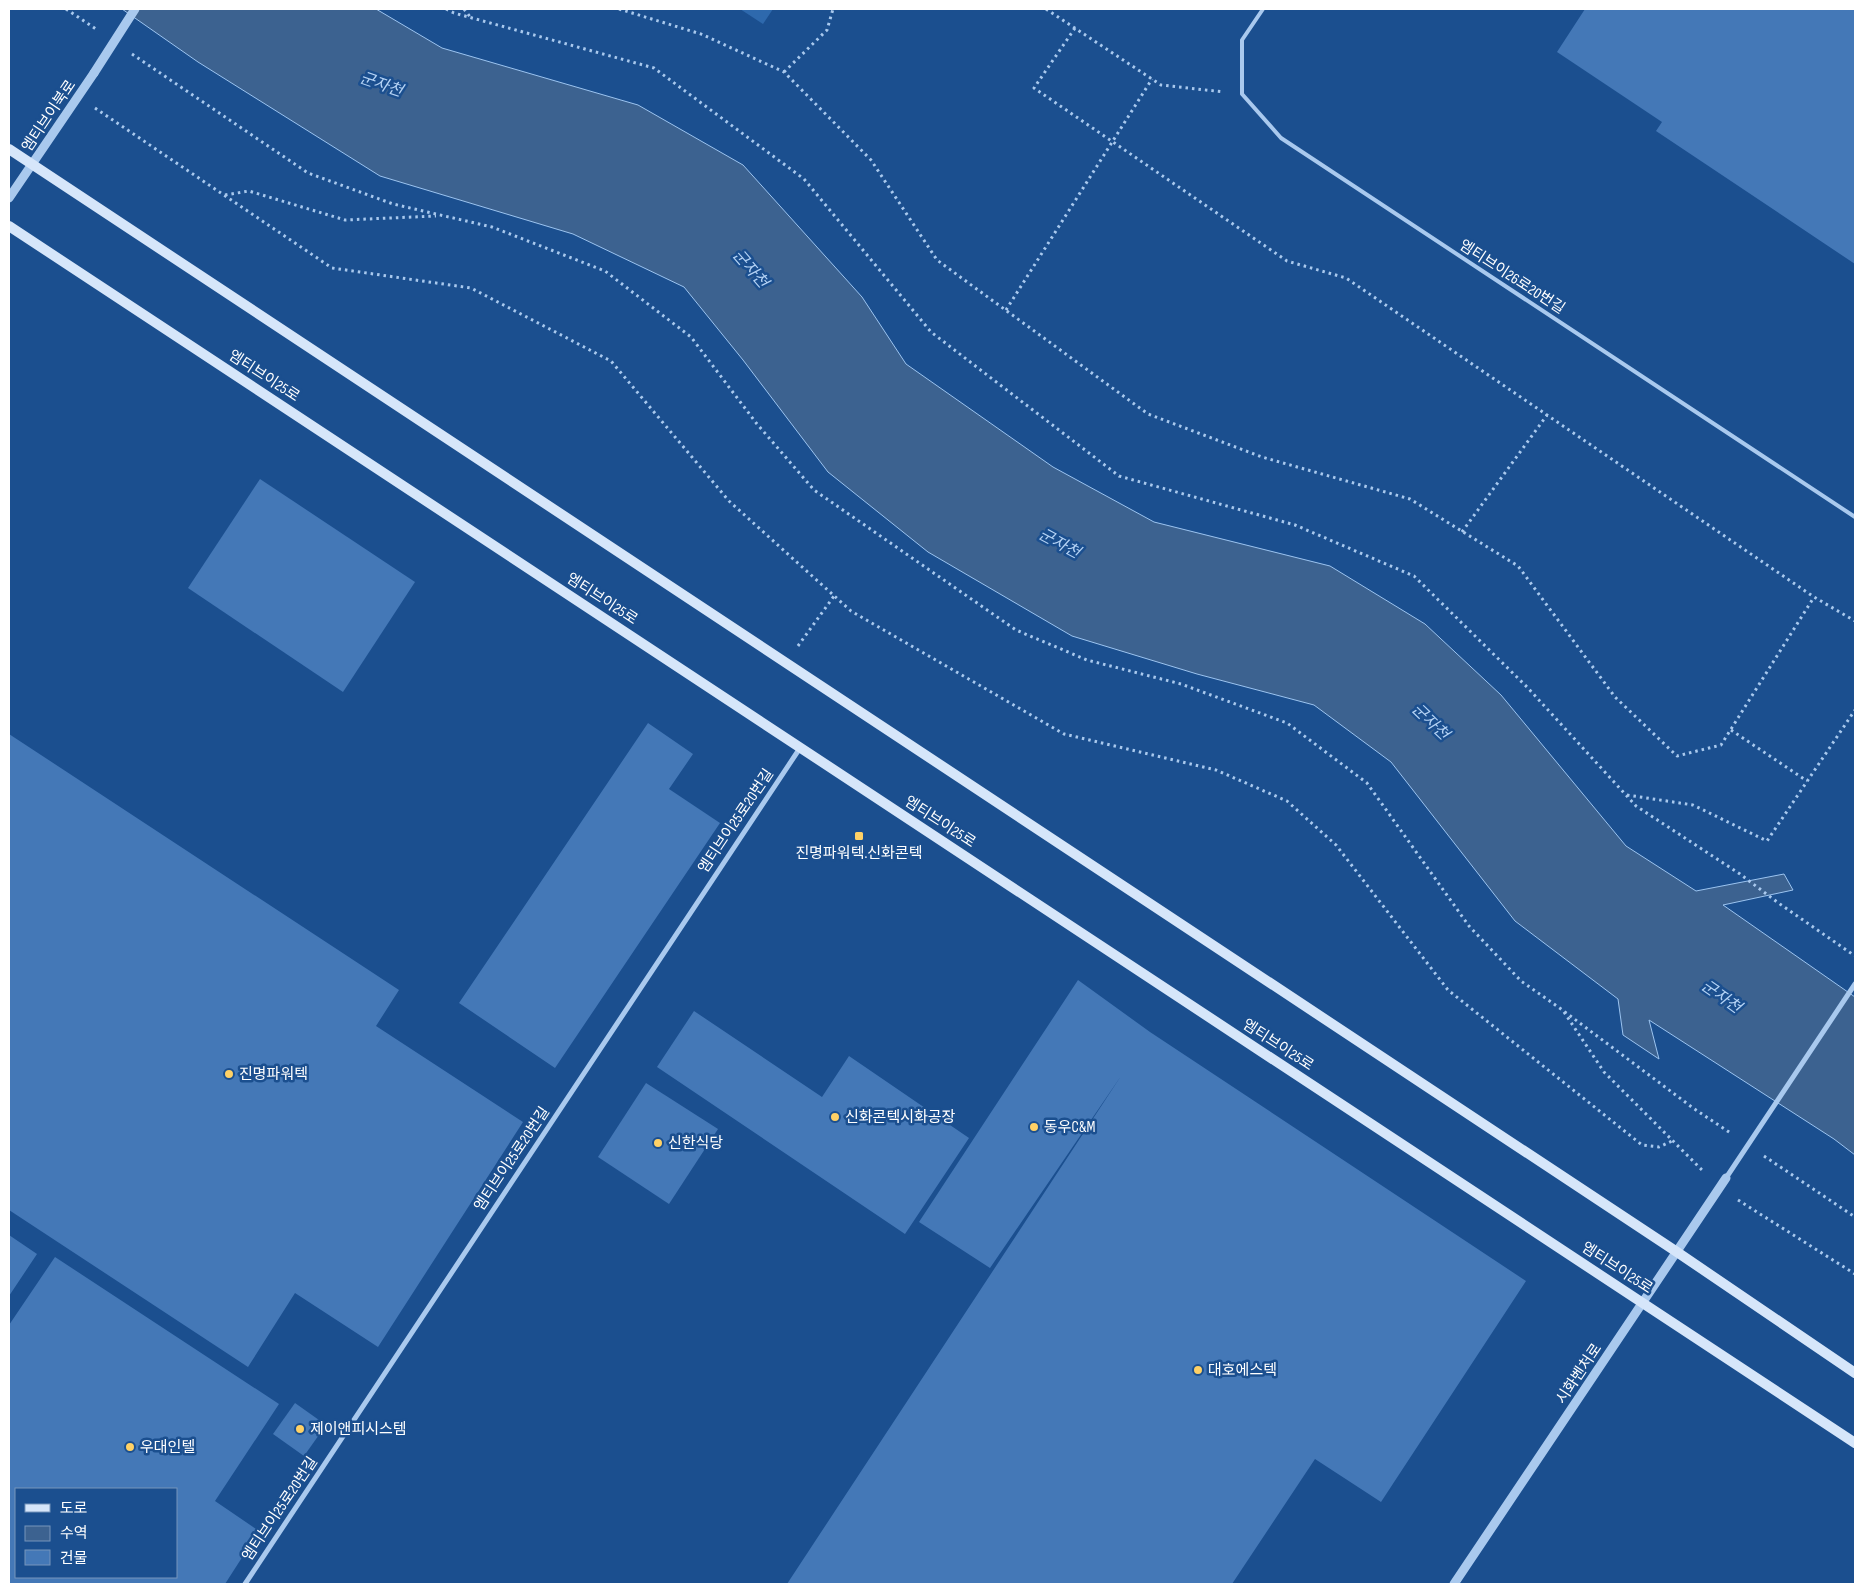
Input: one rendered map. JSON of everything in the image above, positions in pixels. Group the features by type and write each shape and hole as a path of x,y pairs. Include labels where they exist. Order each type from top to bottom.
{"main road":[{"path":"9,149 1677,1252 1855,1373"},
{"name":"엠티브이25로","path":"9,226 1855,1443"}],"street":[{"name":"엠티브이북로","path":"9,198 135,9"},
{"name":"엠티브이25로20번길","path":"244,1584 800,747"},
{"path":"1726,1178 1855,984"},
{"name":"시화벤처로","path":"1454,1584 1726,1178"}],"lane":[{"path":"1242,94 1242,40 1263,9"},
{"name":"엠티브이26로20번길","path":"1242,94 1281,138 1855,517"}],"path":[{"path":"66,9 98,31"},
{"path":"446,9 471,18 654,68 804,179 931,332 1119,476 1296,525 1414,576 1527,687 1636,806 1740,874 1855,956"},
{"path":"464,9 471,18"},
{"path":"619,9 700,34 784,72 871,160 937,260 1148,414 1262,457 1410,499 1518,566 1615,696 1677,756 1721,745 1814,597"},
{"path":"784,72 827,30 832,9"},
{"path":"1046,9 1161,85 1242,94"},
{"path":"1075,28 1034,88 1287,261 1346,278 1814,597 1855,621"},
{"path":"130,52 308,173 393,204 492,227 605,271 691,336 757,424 814,490 1016,630 1087,660 1181,684 1287,723 1367,783 1469,926 1520,981 1562,1009 1693,1108 1734,1135"},
{"path":"1006,310 1152,79"},
{"path":"78,97 332,268 471,288 612,361 729,501 851,611 1064,734 1216,770 1287,801 1336,845 1396,920 1448,990 1642,1145 1658,1147 1672,1141"},
{"path":"224,195 249,191 345,220 442,215"},
{"path":"1462,532 1547,415"},
{"path":"786,662 834,596"},
{"path":"1626,795 1693,805 1767,841 1855,710"},
{"path":"1731,730 1807,781"},
{"path":"1562,1009 1604,1072 1720,1188 1855,1274"},
{"path":"1758,1152 1855,1217"}],"shaded area":[{"path":"740,9 773,9 763,24"}],"water":[{"name":"군자천","path":"122,9 376,9 442,48 638,105 743,165 862,297 906,364 1053,467 1154,522 1330,566 1425,624 1501,695 1626,846 1696,891 1784,874 1793,890 1723,905 1855,997 1855,1155 1834,1139 1649,1020 1659,1059 1623,1035 1618,999 1515,921 1391,762 1314,705 1197,674 1072,636 928,552 828,472 743,360 684,287 573,234 380,176 198,62"}],"building":[{"path":"1585,9 1855,9 1855,264 1656,131 1662,122 1557,52"},
{"path":"260,479 415,582 343,692 188,588"},
{"path":"648,723 693,754 669,789 720,823 555,1068 459,1003"},
{"name":"진명파워텍","path":"9,734 399,990 376,1026 523,1122 378,1347 295,1293 248,1367 9,1210"},
{"name":"대호에스텍","path":"1078,980 1150,1032 1526,1281 1381,1502 1315,1459 1232,1584 787,1584 1121,1076 990,1268 919,1222"},
{"name":"신화콘텍시화공장","path":"694,1011 822,1097 849,1056 969,1138 905,1234 657,1067"},
{"name":"신한식당","path":"646,1083 718,1129 669,1204 598,1157"},
{"path":"9,1235 37,1254 9,1296"},
{"name":"우대인텔","path":"55,1257 279,1404 215,1501 259,1531 225,1584 9,1584 9,1325"},
{"name":"제이앤피시스템","path":"295,1403 326,1425 304,1456 273,1434"}],"place":[{"name":"진명파워텍.신화콘텍","path":"859,836"},
{"name":"진명파워텍","path":"229,1074"},
{"name":"신화콘텍시화공장","path":"835,1117"},
{"name":"동우C&M","path":"1034,1127"},
{"name":"신한식당","path":"658,1143"},
{"name":"대호에스텍","path":"1198,1370"},
{"name":"제이앤피시스템","path":"300,1429"},
{"name":"우대인텔","path":"130,1447"}]}
